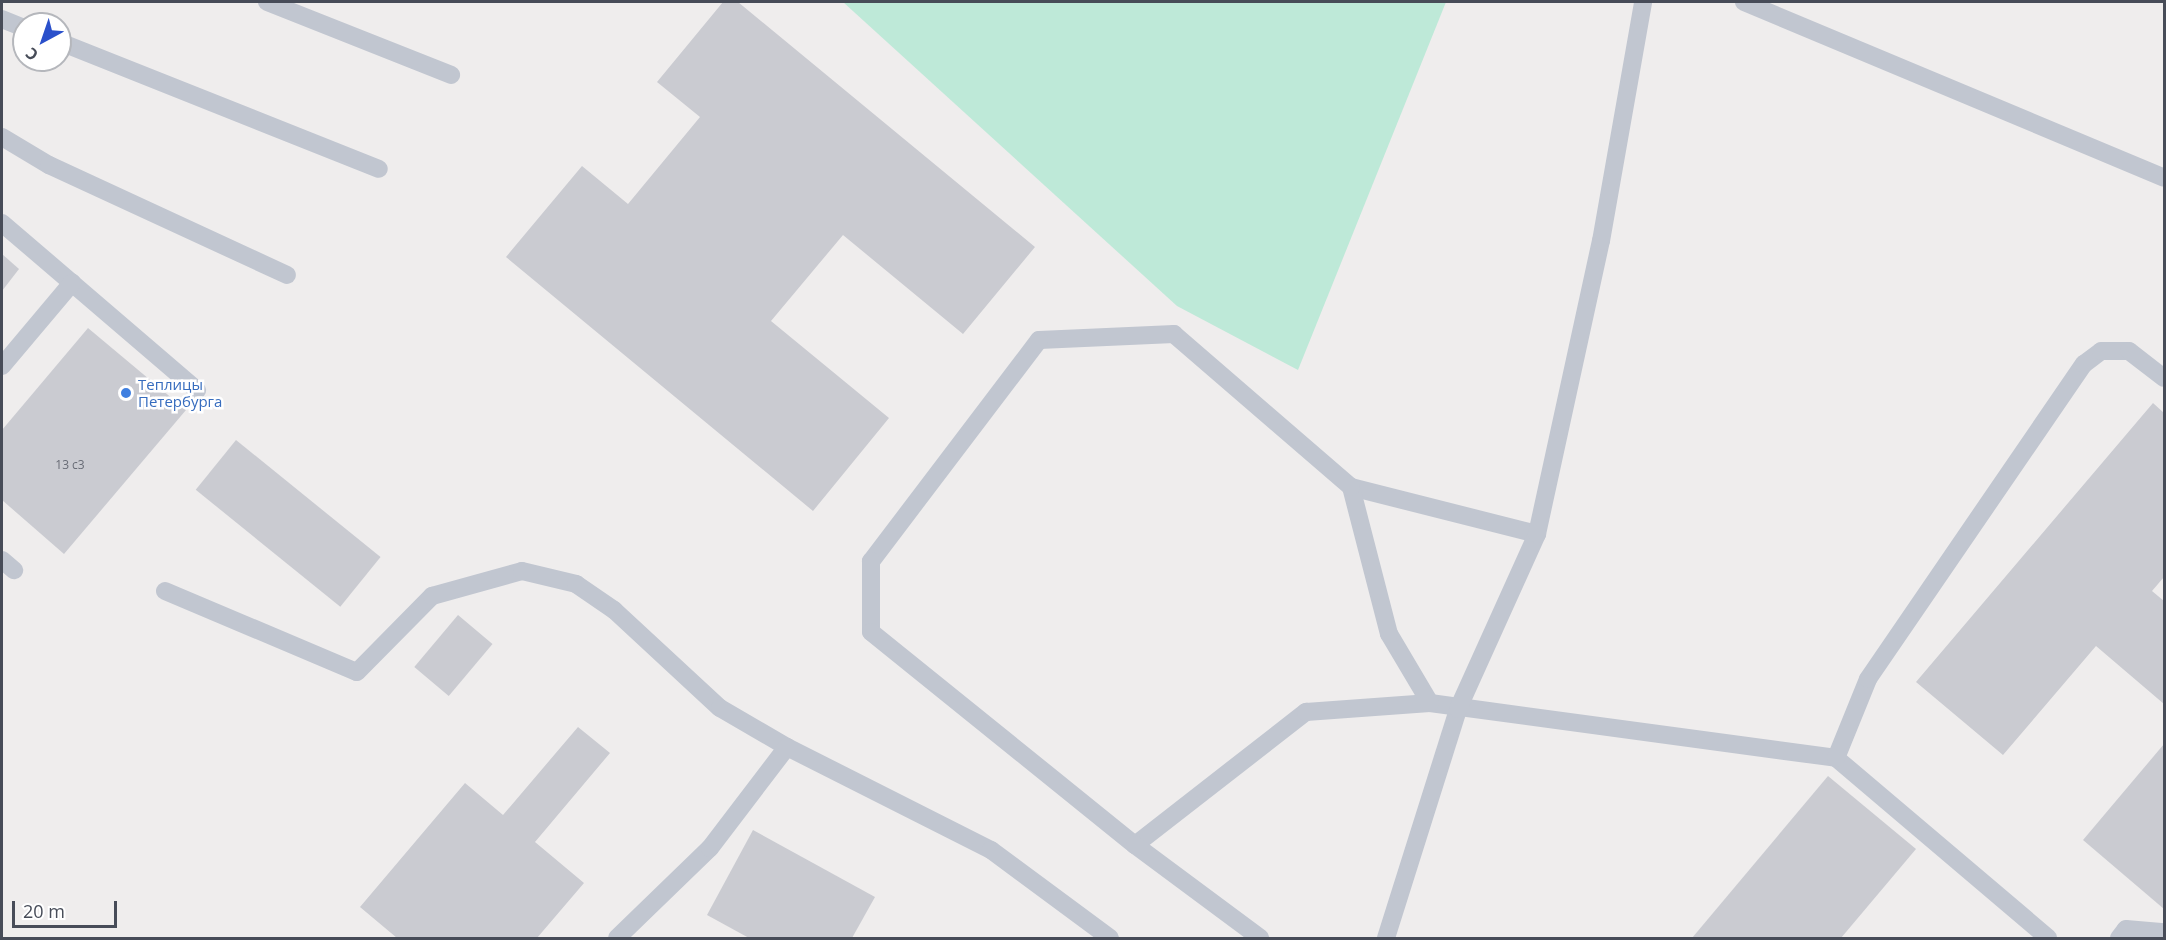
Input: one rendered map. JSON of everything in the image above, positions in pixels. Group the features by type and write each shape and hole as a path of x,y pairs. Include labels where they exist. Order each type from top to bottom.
{"lane":[{"path":"267,2 451,75"},
{"path":"1386,939 1458,709 1537,534 1601,241 1643,2"},
{"path":"1744,2 2164,178"},
{"path":"72,47 379,169"},
{"path":"2,137 49,165 287,275"},
{"path":"2,223 197,390"},
{"path":"2,366 72,283"},
{"path":"1260,939 1134,845 871,632 871,561 1039,340 1174,334 1351,487 1537,534"},
{"path":"1836,758 1868,680 2084,364 2101,351 2129,351 2164,378"},
{"path":"1351,487 1389,634 1430,703"},
{"path":"165,591 357,672 432,596 522,571 576,584 614,609 720,708 787,747 991,850 1110,939"},
{"path":"1134,845 1306,712 1430,703 1458,709 1836,758 2048,939"},
{"path":"617,939 710,848 787,747"},
{"path":"2119,939 2126,929 2164,933"}],"green space":[{"path":"843,2 1446,2 1298,370 1177,306"}],"building":[{"path":"723,2 738,2 1035,247 963,334 843,235 771,321 889,418 813,511 506,257 582,166 628,204 700,117 657,82"},
{"path":"2,254 19,269 2,291"},
{"path":"88,328 186,410 64,554 2,500 2,430"},
{"path":"2153,403 2164,413 2164,577 2152,591 2164,601 2164,704 2096,646 2003,755 1916,682"},
{"path":"236,440 381,557 340,607 196,490"},
{"path":"458,615 492,644 449,696 414,667"},
{"path":"578,727 610,753 535,842 584,883 537,938 397,938 360,907 465,783 503,815"},
{"path":"2164,744 2164,909 2083,840"},
{"path":"1828,776 1916,849 1841,938 1692,938"},
{"path":"753,830 875,897 852,938 749,938 707,915"}],"place":[{"name":"Теплицы Петербурга","path":"126,393"}]}
